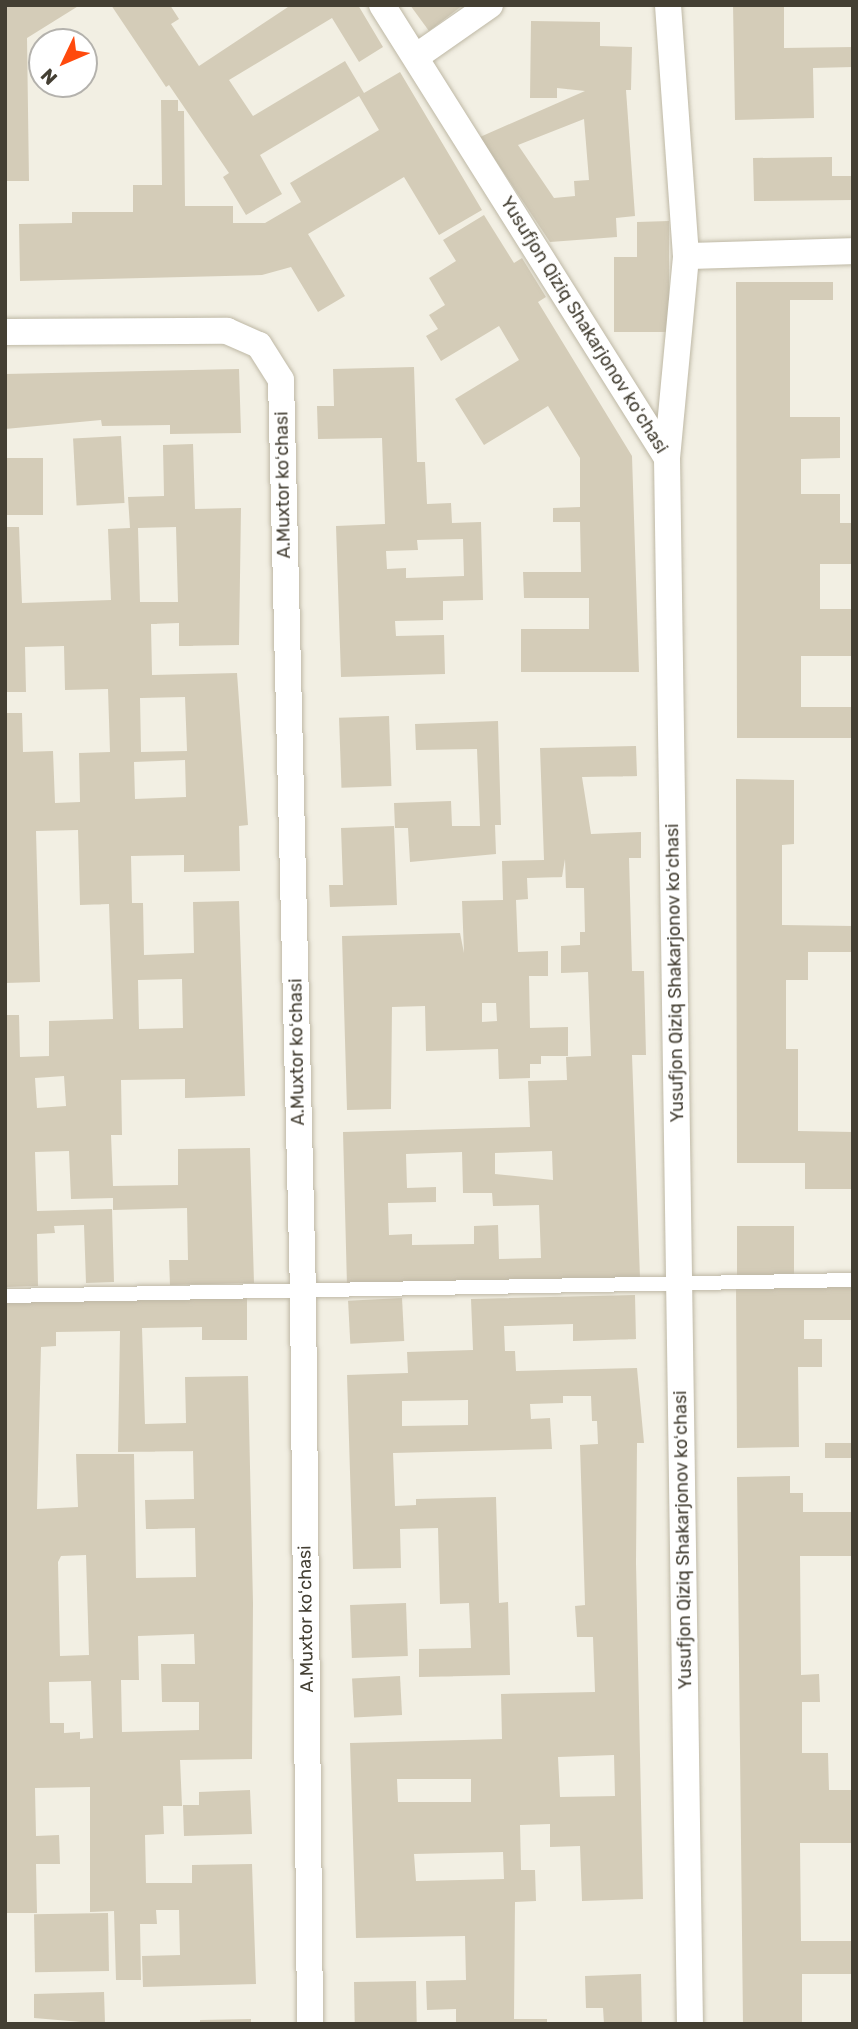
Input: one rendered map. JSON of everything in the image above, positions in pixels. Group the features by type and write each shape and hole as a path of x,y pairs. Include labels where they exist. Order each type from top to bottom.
{"street":[{"name":"Yusufjon Qiziq Shakarjonov koʻchasi","path":"382,5 417,56 667,458 690,2024"},
{"path":"417,56 490,5"},
{"path":"667,458 686,256 668,5"},
{"path":"686,256 853,251"},
{"name":"A.Muxtor koʻchasi","path":"5,332 227,331 259,345 281,380 303,1293 310,2024"}],"lane":[{"path":"5,1296 303,1293 853,1280"}],"building":[{"path":"5,5 80,5 43,28 28,28 29,181 5,181"},
{"path":"111,5 170,5 179,19 171,24 199,66 291,5 358,5 383,47 359,62 332,18 229,80 253,116 345,61 364,93 400,72 482,210 439,235 404,177 308,234 345,296 318,312 291,267 262,275 20,281 19,224 72,223 72,212 133,212 133,185 162,185 161,100 178,100 178,111 184,111 185,206 233,206 233,223 265,223 301,202 290,183 379,130 359,96 260,155 282,194 246,215 223,177 229,173 169,85 166,87"},
{"path":"410,5 463,5 429,31"},
{"path":"733,5 784,5 784,48 853,47 853,67 813,68 814,118 735,120"},
{"path":"531,21 600,22 600,46 632,47 631,90 626,90 635,216 616,218 617,237 550,242 480,137 585,91 557,88 557,98 530,98","holes":["584,119 589,180 574,181 575,196 554,198 518,145"]},
{"path":"832,157 832,176 853,176 853,200 754,201 753,158"},
{"path":"484,215 514,263 522,258 546,297 538,302 632,456 639,672 521,672 521,629 589,629 589,598 524,598 523,572 581,572 580,522 553,522 553,508 580,507 580,458 548,406 484,445 455,399 519,360 499,326 441,361 426,336 438,329 429,315 445,305 429,278 456,261 443,240"},
{"path":"669,221 669,332 614,332 614,257 637,257 637,222"},
{"path":"736,282 833,282 833,300 790,300 790,417 840,417 840,458 801,459 801,494 840,494 840,523 853,523 853,564 820,564 820,609 853,609 853,656 801,656 801,707 853,707 853,738 737,738"},
{"path":"414,367 417,462 425,462 427,504 451,503 452,523 481,522 483,600 443,601 443,620 395,621 396,636 444,635 445,674 341,677 336,526 385,524 382,438 318,439 317,406 334,406 333,369","holes":["463,539 464,576 406,578 406,568 387,569 386,551 418,550 417,540"]},
{"path":"239,369 241,433 170,434 170,425 102,426 101,420 5,429 5,374"},
{"path":"121,436 125,503 77,505 73,439"},
{"path":"193,444 195,509 241,508 239,645 179,646 179,623 151,624 152,675 237,673 248,825 239,826 240,871 184,872 184,855 131,856 132,903 143,903 144,955 194,953 193,902 239,901 245,1096 185,1098 185,1079 121,1080 122,1135 111,1135 113,1186 178,1185 178,1149 250,1148 254,1283 170,1285 169,1260 188,1260 187,1208 113,1210 113,1198 71,1199 69,1151 35,1152 37,1211 112,1209 114,1282 86,1283 84,1225 54,1226 55,1233 37,1234 38,1286 5,1287 5,1015 19,1015 20,1057 49,1056 49,1021 113,1019 109,904 80,905 78,830 36,831 40,982 5,983 5,713 22,713 23,752 53,751 55,803 80,802 79,753 110,752 108,689 65,690 64,646 25,647 26,692 5,692 5,527 19,527 22,603 111,600 108,529 130,528 128,497 164,496 163,445","holes":["176,527 178,602 140,602 138,528","185,697 187,751 141,752 140,698","185,760 186,797 135,799 134,762","182,979 183,1028 139,1029 138,980","64,1076 66,1106 37,1108 35,1078"]},
{"path":"5,458 43,458 43,515 5,515"},
{"path":"389,716 391,786 341,788 339,718"},
{"path":"498,721 501,825 495,825 496,854 410,862 408,828 395,828 394,803 451,801 452,826 480,826 477,749 416,750 415,724"},
{"path":"636,746 637,776 582,777 591,834 641,832 641,858 629,858 632,971 644,971 646,1055 632,1055 640,1278 347,1286 343,1132 530,1127 528,1081 567,1080 566,1057 591,1056 588,972 561,973 561,946 580,945 580,932 585,932 584,888 566,888 565,859 562,877 527,878 528,899 516,900 518,952 548,951 548,976 529,976 530,1028 568,1027 568,1056 541,1056 541,1064 530,1064 530,1078 499,1079 498,1049 426,1051 425,1006 392,1007 391,1109 347,1110 342,936 460,933 464,953 462,901 503,900 502,861 544,860 540,748","holes":["482,1003 496,1003 497,1021 482,1022","552,1151 553,1180 495,1174 495,1153","462,1152 463,1193 492,1193 493,1206 539,1205 541,1258 499,1259 498,1225 474,1226 474,1244 412,1245 412,1234 389,1235 388,1203 436,1202 436,1187 407,1188 406,1154"]},
{"path":"736,779 794,780 794,844 782,845 782,925 853,926 853,952 808,952 808,980 786,980 786,1049 798,1049 798,1131 853,1132 853,1189 805,1189 805,1163 737,1163"},
{"path":"394,826 397,905 330,907 329,885 343,885 341,828"},
{"path":"737,1226 794,1226 794,1279 737,1279"},
{"path":"853,1285 853,1320 804,1320 804,1339 822,1339 822,1367 798,1367 799,1447 737,1448 736,1286"},
{"path":"635,1295 636,1339 573,1341 573,1324 504,1326 505,1351 515,1351 516,1371 637,1368 644,1443 637,1443 636,1563 643,1899 582,1901 580,1846 550,1847 550,1824 520,1825 521,1870 535,1870 536,1901 515,1902 514,2019 547,2019 547,2024 456,2024 456,2009 427,2010 426,1981 466,1980 465,1936 356,1938 350,1743 502,1739 501,1694 595,1692 593,1637 577,1637 575,1606 585,1605 580,1445 598,1444 597,1421 592,1421 591,1396 563,1396 563,1403 530,1404 531,1419 550,1418 552,1449 393,1453 395,1506 416,1505 416,1499 496,1497 499,1603 508,1602 510,1675 419,1677 419,1649 471,1648 469,1603 440,1604 438,1528 400,1529 401,1568 353,1569 347,1375 408,1373 407,1352 473,1350 471,1299","holes":["468,1400 468,1425 402,1426 402,1401","614,1755 615,1796 560,1797 558,1757","397,1779 471,1779 471,1802 398,1802","503,1852 504,1879 416,1881 414,1854"]},
{"path":"247,1296 247,1340 202,1340 202,1327 142,1328 145,1424 186,1423 185,1377 248,1376 253,1603 252,1759 180,1760 182,1806 163,1806 164,1834 145,1835 146,1883 192,1883 192,1865 252,1864 256,1984 143,1987 142,1956 180,1955 179,1910 156,1910 157,1924 140,1924 141,1980 116,1980 114,1911 90,1912 90,1787 35,1788 36,1836 59,1835 60,1864 36,1864 37,1913 5,1913 5,1301","holes":["120,1331 118,1452 193,1451 194,1499 145,1500 146,1529 195,1528 196,1577 136,1578 134,1454 76,1454 78,1507 37,1509 41,1347 56,1346 56,1332","86,1555 89,1655 60,1656 58,1562 61,1556","194,1634 195,1664 161,1664 162,1702 199,1702 199,1730 122,1732 121,1680 139,1680 138,1636","91,1681 93,1738 80,1739 80,1732 64,1733 64,1723 50,1723 49,1682"]},
{"path":"402,1298 404,1341 350,1344 348,1301"},
{"path":"825,1443 853,1443 853,1458 825,1458"},
{"path":"790,1476 790,1493 803,1493 803,1512 853,1512 853,1556 800,1556 801,1675 819,1674 820,1702 802,1702 802,1753 828,1753 829,1790 853,1790 853,1843 800,1843 801,1941 853,1941 853,1974 802,1974 802,2024 743,2024 737,1477"},
{"path":"406,1603 408,1656 352,1658 350,1605"},
{"path":"400,1676 402,1715 354,1717 352,1679"},
{"path":"250,1790 252,1834 184,1836 183,1805 199,1805 199,1792"},
{"path":"108,1913 109,1971 35,1972 34,1914"},
{"path":"641,1974 642,2024 604,2024 603,2008 586,2008 585,1976"},
{"path":"416,1981 417,2024 355,2024 354,1982"},
{"path":"104,1992 105,2024 34,2018 34,1994"},
{"path":"251,2019 251,2024 200,2024 200,2020"}]}
